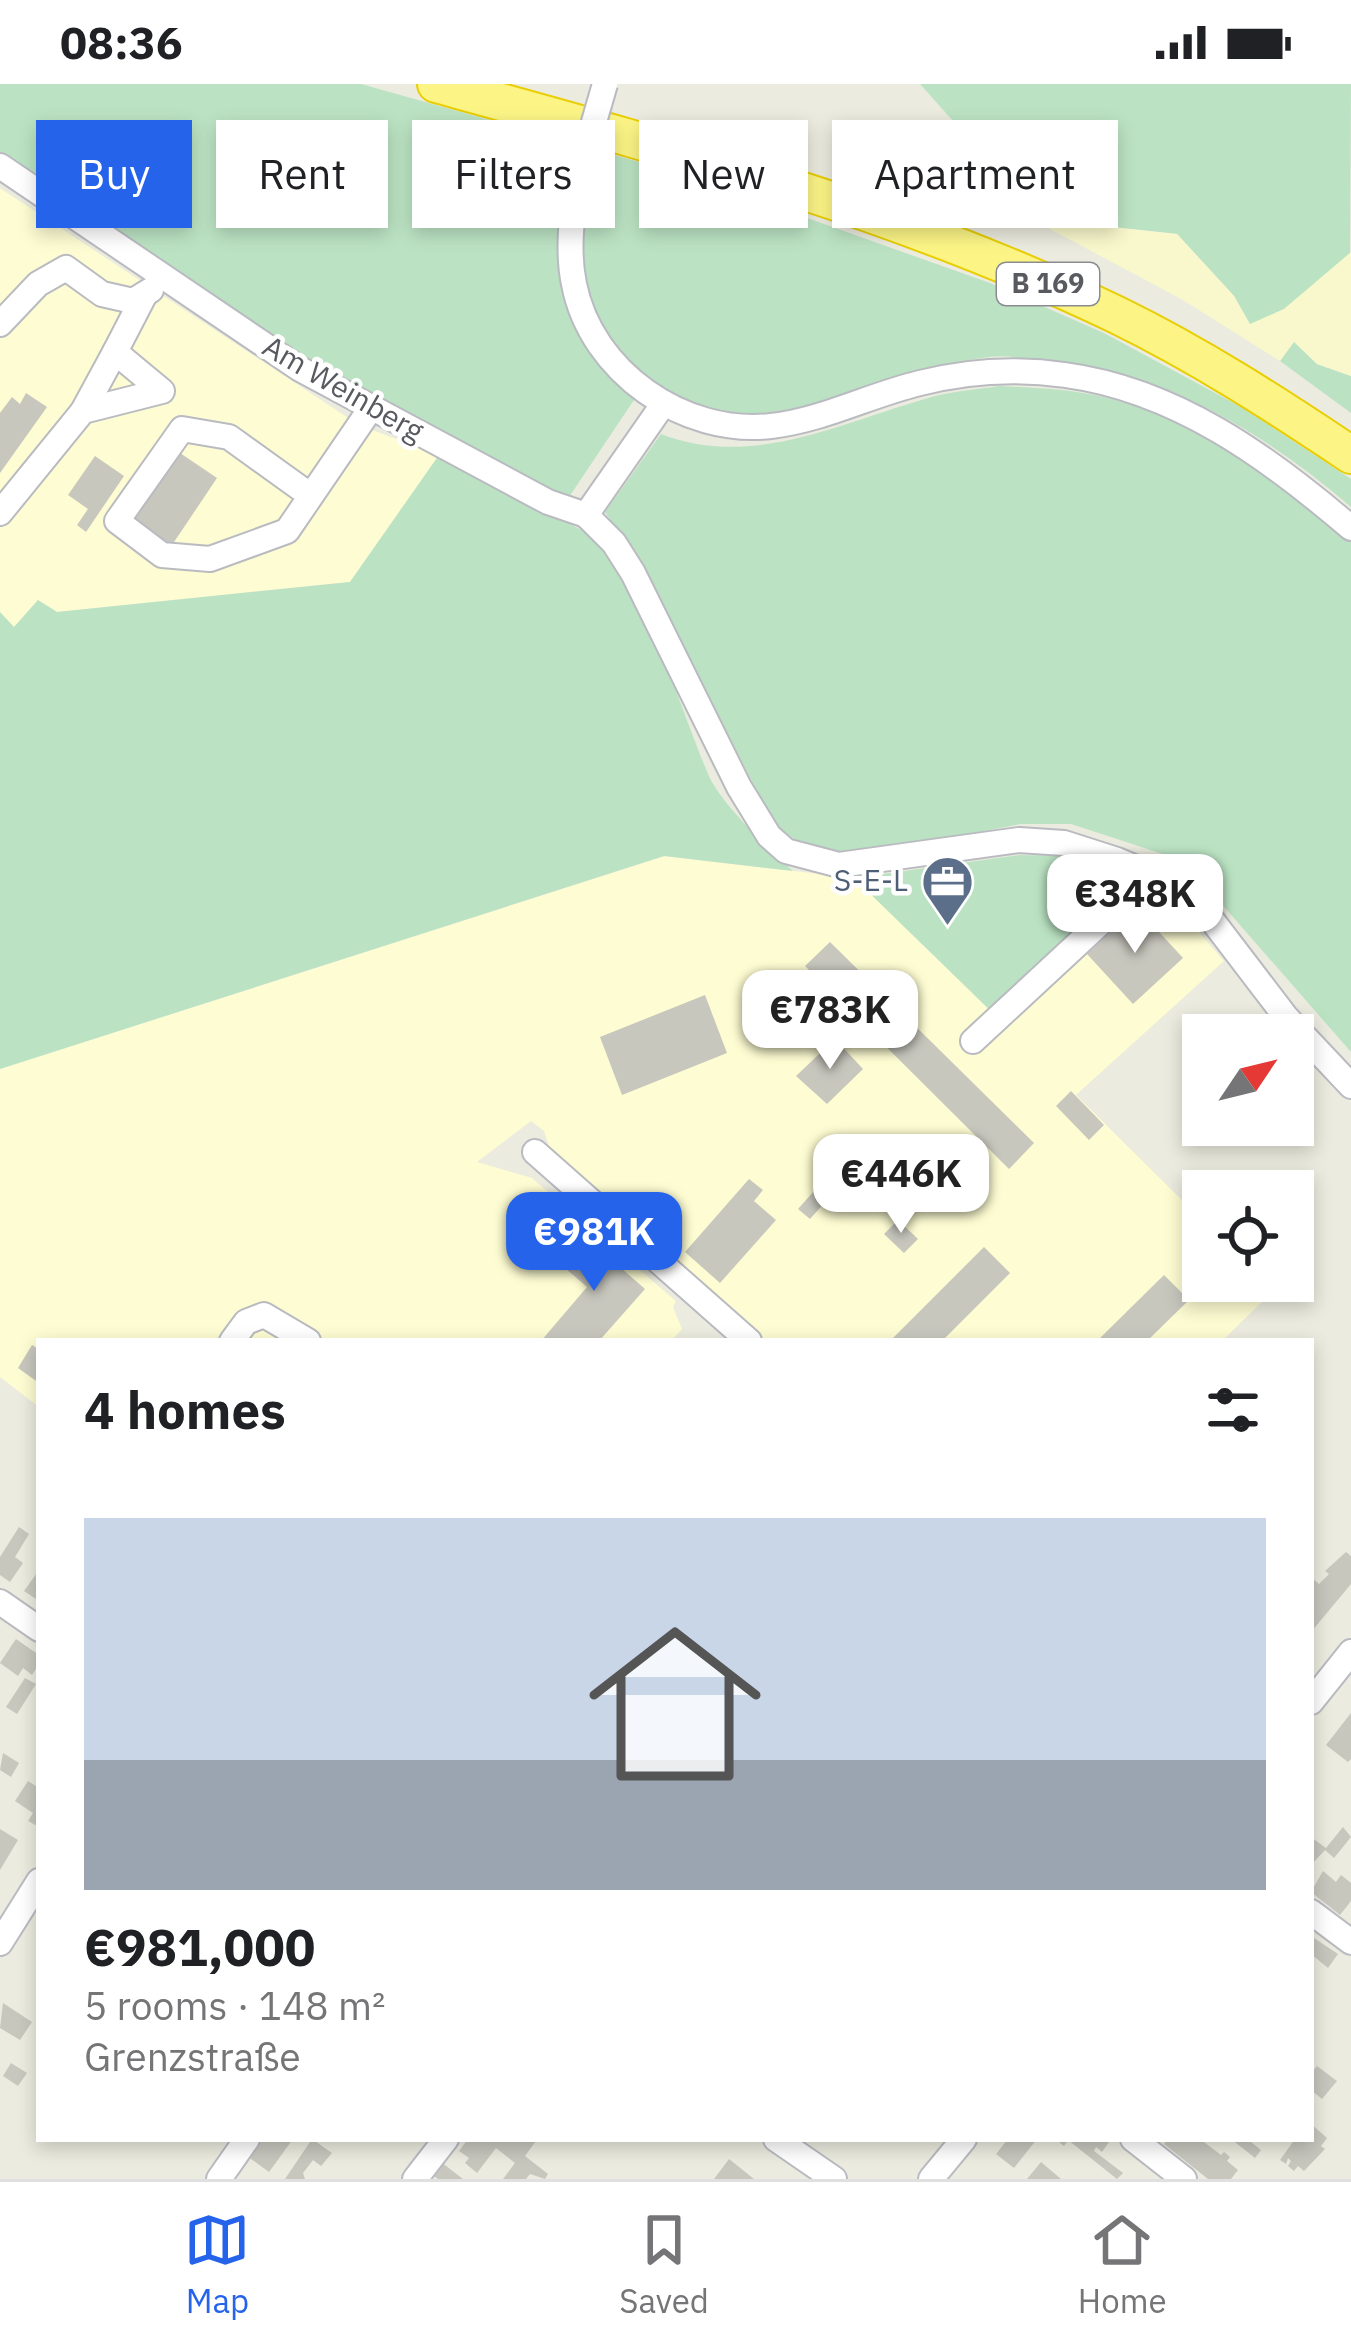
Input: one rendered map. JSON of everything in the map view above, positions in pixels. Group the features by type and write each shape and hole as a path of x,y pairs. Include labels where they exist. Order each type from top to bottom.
{"highway":[{"name":"B 169","path":"436,84 780,182 1003,263 1119,316 1249,386 1351,455"}],"street":[{"path":"605,84 576,184 570,235 574,285 590,327 622,372 664,403 717,423 770,426 920,383 995,371 1065,375 1161,402 1220,430 1265,458 1351,528"},
{"name":"Am Weinberg","path":"0,166 300,369 548,502 586,515"},
{"path":"0,324 38,284 66,268 102,294 133,301 169,280"},
{"path":"0,513 83,411 145,294"},
{"path":"83,411 162,391 115,352"},
{"path":"664,403 586,515 614,543 633,573 739,787 769,836 786,851 838,865 1019,840 1064,843 1152,875 1185,891 1202,908 1286,1017 1351,1086"},
{"path":"311,496 229,437 182,429 117,521 162,555 211,559 287,531 311,496 371,408"},
{"path":"973,1041 1152,875"},
{"path":"535,1152 746,1338"},
{"path":"234,1338 246,1322 264,1315 303,1338"},
{"path":"0,1602 36,1627"},
{"path":"1314,1700 1342,1682 1351,1652"},
{"path":"0,1943 36,1886"},
{"path":"1314,1914 1351,1942"},
{"path":"219,2179 246,2142"},
{"path":"415,2179 444,2142"},
{"path":"780,2142 834,2179"},
{"path":"931,2179 962,2142"},
{"path":"1137,2142 1184,2179"}],"shaded area":[{"path":"0,84 361,84 489,120 412,120 412,228 615,228 615,155 639,162 639,228 808,228 808,218 990,283 1104,333 1243,408 1351,479 1351,507 1243,428 1164,389 1079,365 1000,356 928,368 799,407 743,414 682,401 648,379 569,497 371,408 95,228 192,228 192,120 36,120 36,189 0,166"},
{"path":"920,84 1351,84 1350,256 1284,309 1250,325 1234,296 1177,234 1118,228 1118,120 952,120"},
{"path":"0,188 36,212 36,228 61,228 359,425 439,455 350,582 57,612 38,600 14,628 0,612"},
{"path":"1294,341 1317,364 1351,376 1351,413 1280,361"},
{"path":"999,386 1097,396 1178,422 1268,475 1351,541 1351,1052 1212,893 1175,858 1071,824 1020,824 841,859 813,851 775,826 634,553 605,512 661,434 694,444 761,445 934,396"},
{"path":"439,455 589,534 628,585 644,616 714,786 793,871 664,856 0,1069 0,612 14,627 38,600 57,612 350,582"},
{"path":"1020,855 1092,862 1126,886 998,1018 854,878"},
{"path":"665,856 854,878 998,1018 1159,896 1171,900 1224,961 1076,1095 1182,1200 1182,1302 1262,1302 1225,1338 759,1338 553,1159 544,1131 531,1121 477,1162 532,1178 676,1301 673,1307 682,1329 674,1338 36,1338 36,1405 0,1377 0,1069"}],"sand":[{"path":"1048,228 1177,234 1234,296 1250,324 1284,309 1351,252 1351,376 1317,364 1294,342 1280,361 1183,300"}],"building":[{"path":"26,393 47,407 0,473 0,413 12,397 20,404"},
{"path":"177,451 217,478 170,548 130,521"},
{"path":"95,456 124,476 86,532 77,525 88,509 68,495"},
{"path":"1137,908 1183,958 1133,1004 1087,954"},
{"path":"830,942 1034,1143 1009,1169 805,966"},
{"path":"705,995 727,1053 622,1095 600,1037"},
{"path":"835,1039 863,1069 827,1104 796,1076"},
{"path":"1071,1091 1104,1125 1089,1140 1056,1106"},
{"path":"749,1179 763,1190 754,1201 776,1220 720,1283 685,1252"},
{"path":"814,1191 826,1201 810,1219 798,1209"},
{"path":"898,1220 918,1239 904,1253 884,1234"},
{"path":"581,1233 645,1289 602,1338 544,1338 587,1287 557,1261"},
{"path":"984,1247 1010,1273 945,1338 893,1338"},
{"path":"1164,1275 1182,1293 1182,1302 1187,1302 1150,1338 1100,1338"},
{"path":"32,1345 36,1347 36,1381 18,1368"},
{"path":"19,1527 29,1534 15,1557 23,1563 10,1582 0,1575 0,1557"},
{"path":"1346,1552 1351,1556 1351,1584 1314,1628 1314,1580 1319,1584 1329,1574 1325,1571"},
{"path":"36,1574 36,1599 24,1591"},
{"path":"16,1639 36,1653 32,1675 23,1668 18,1676 0,1663"},
{"path":"25,1678 36,1684 17,1714 6,1707"},
{"path":"1351,1713 1351,1759 1348,1762 1326,1745"},
{"path":"3,1753 19,1763 11,1777 0,1770"},
{"path":"28,1781 36,1786 36,1825 28,1821 33,1813 15,1801"},
{"path":"1343,1827 1351,1837 1334,1858 1325,1850 1314,1862 1314,1839 1326,1848"},
{"path":"0,1829 18,1840 0,1870"},
{"path":"1323,1871 1336,1882 1341,1875 1351,1883 1351,1901 1340,1915 1314,1894"},
{"path":"1314,1938 1338,1954 1328,1968 1314,1956"},
{"path":"3,2003 32,2022 20,2040 0,2028"},
{"path":"11,2063 27,2073 18,2086 3,2076"},
{"path":"1317,2066 1337,2081 1322,2099 1314,2092"},
{"path":"1314,2127 1327,2138 1321,2146 1325,2149 1304,2171 1298,2166 1294,2171 1288,2158 1286,2164 1280,2160 1293,2142 1314,2142"},
{"path":"257,2142 291,2142 269,2172 247,2156"},
{"path":"310,2142 332,2153 321,2166 313,2160 303,2173 305,2179 285,2179"},
{"path":"466,2142 535,2142 525,2156 548,2174 545,2179 530,2174 526,2179 503,2179 515,2163 496,2148 477,2173 459,2151"},
{"path":"1006,2142 1035,2142 1014,2168 996,2154"},
{"path":"1071,2142 1109,2142 1102,2152 1096,2147 1094,2151 1123,2173 1117,2179"},
{"path":"1204,2142 1221,2155 1224,2152 1238,2170 1231,2179 1208,2179 1164,2144"},
{"path":"1235,2142 1251,2142 1261,2150 1255,2158"},
{"path":"729,2159 754,2179 714,2179"},
{"path":"441,2162 463,2179 438,2179 431,2174"},
{"path":"1041,2162 1061,2179 1027,2179"}],"place":[{"name":"S-E-L","path":"947,927"}]}
